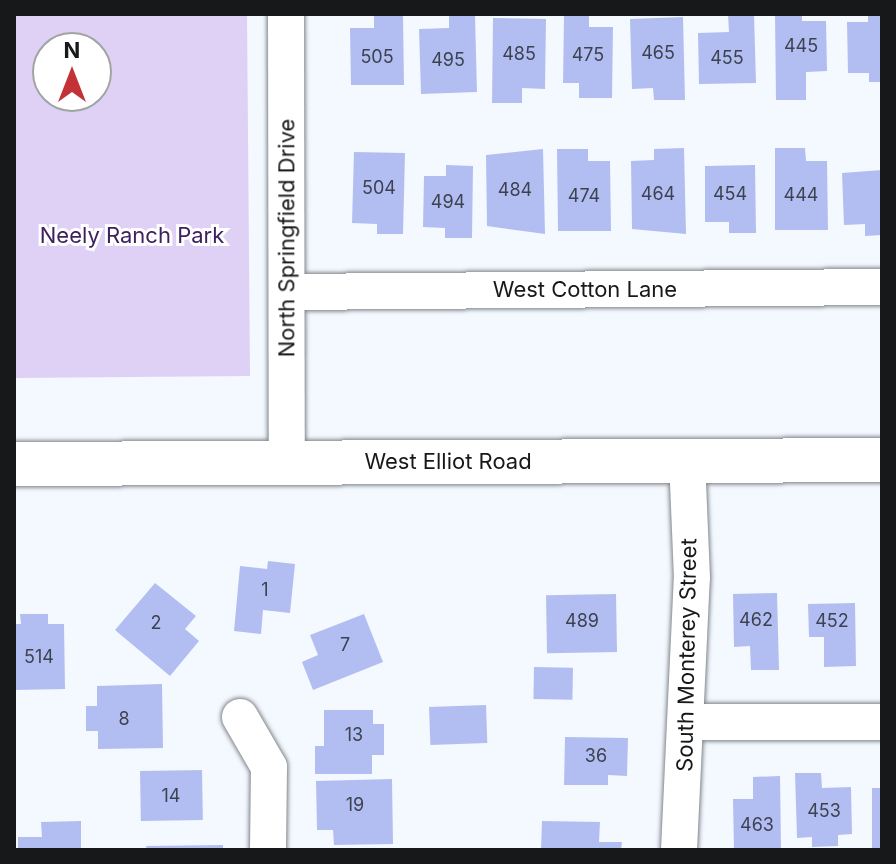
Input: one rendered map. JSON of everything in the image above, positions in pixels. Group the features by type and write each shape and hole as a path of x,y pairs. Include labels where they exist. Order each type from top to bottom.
{"main road":[{"name":"West Elliot Road","path":"14,464 882,460"}],"street":[{"name":"North Springfield Drive","path":"286,14 287,463"},
{"name":"West Cotton Lane","path":"288,292 882,287"},
{"name":"South Monterey Street","path":"679,850 688,722 687,461"},
{"path":"240,717 269,767 268,850"},
{"path":"688,722 882,722"}],"green space":[{"name":"Neely Ranch Park","path":"14,14 247,14 250,376 14,378"}],"building":[{"path":"728,14 754,14 756,83 699,84 698,33 729,32"},
{"path":"802,14 802,21 826,21 827,71 806,72 806,100 776,100 775,15"},
{"path":"868,14 882,14 882,82 869,82 869,73 848,73 847,22 868,22"},
{"path":"564,15 589,15 589,27 613,27 612,98 579,98 579,83 563,83"},
{"path":"374,16 403,16 404,85 351,85 350,28 374,28"},
{"path":"449,16 475,16 477,92 421,94 419,29 449,28"},
{"path":"683,17 685,100 654,100 653,88 632,89 630,19"},
{"path":"493,18 546,19 545,89 522,88 522,103 492,103"},
{"path":"684,148 686,234 632,229 631,161 654,160 654,149"},
{"path":"775,148 805,148 806,161 827,161 828,230 775,230"},
{"path":"543,149 545,234 487,226 486,155"},
{"path":"557,149 588,149 588,161 610,161 611,231 558,231"},
{"path":"354,152 405,153 403,234 377,234 377,224 352,223"},
{"path":"446,165 473,166 472,238 445,238 445,228 423,227 424,176 446,176"},
{"path":"755,165 756,233 729,233 729,222 705,222 705,166"},
{"path":"882,170 882,235 865,236 865,224 844,225 842,173"},
{"path":"268,561 295,564 290,613 263,610 261,634 234,631 240,566 267,569"},
{"path":"155,583 196,616 185,629 199,641 170,676 115,630"},
{"path":"777,593 779,670 751,670 750,646 734,647 733,594"},
{"path":"616,594 617,652 547,653 546,595"},
{"path":"855,603 856,666 824,667 824,637 809,637 808,604"},
{"path":"20,614 48,614 48,624 64,624 65,689 14,690 14,624 21,624"},
{"path":"364,614 383,662 313,690 302,662 318,655 310,635"},
{"path":"534,667 573,668 572,700 533,699"},
{"path":"162,684 163,748 98,749 98,731 86,731 86,706 97,706 97,686"},
{"path":"486,705 487,743 430,745 429,707"},
{"path":"324,710 373,710 373,724 384,724 384,755 372,755 372,774 315,774 315,746 324,746"},
{"path":"565,737 628,738 627,776 608,775 608,785 564,785"},
{"path":"202,770 203,820 141,821 140,771"},
{"path":"795,773 821,773 822,788 851,787 852,834 838,835 838,846 812,847 812,837 797,838"},
{"path":"780,776 781,850 734,850 733,799 753,799 753,777"},
{"path":"392,779 393,844 334,845 333,830 317,830 316,781"},
{"path":"872,788 882,788 882,850 872,850"},
{"path":"81,821 81,850 18,850 18,837 42,837 41,822"},
{"path":"542,821 600,822 599,842 622,842 621,850 541,850"},
{"path":"223,845 223,850 147,850 146,846"}]}
